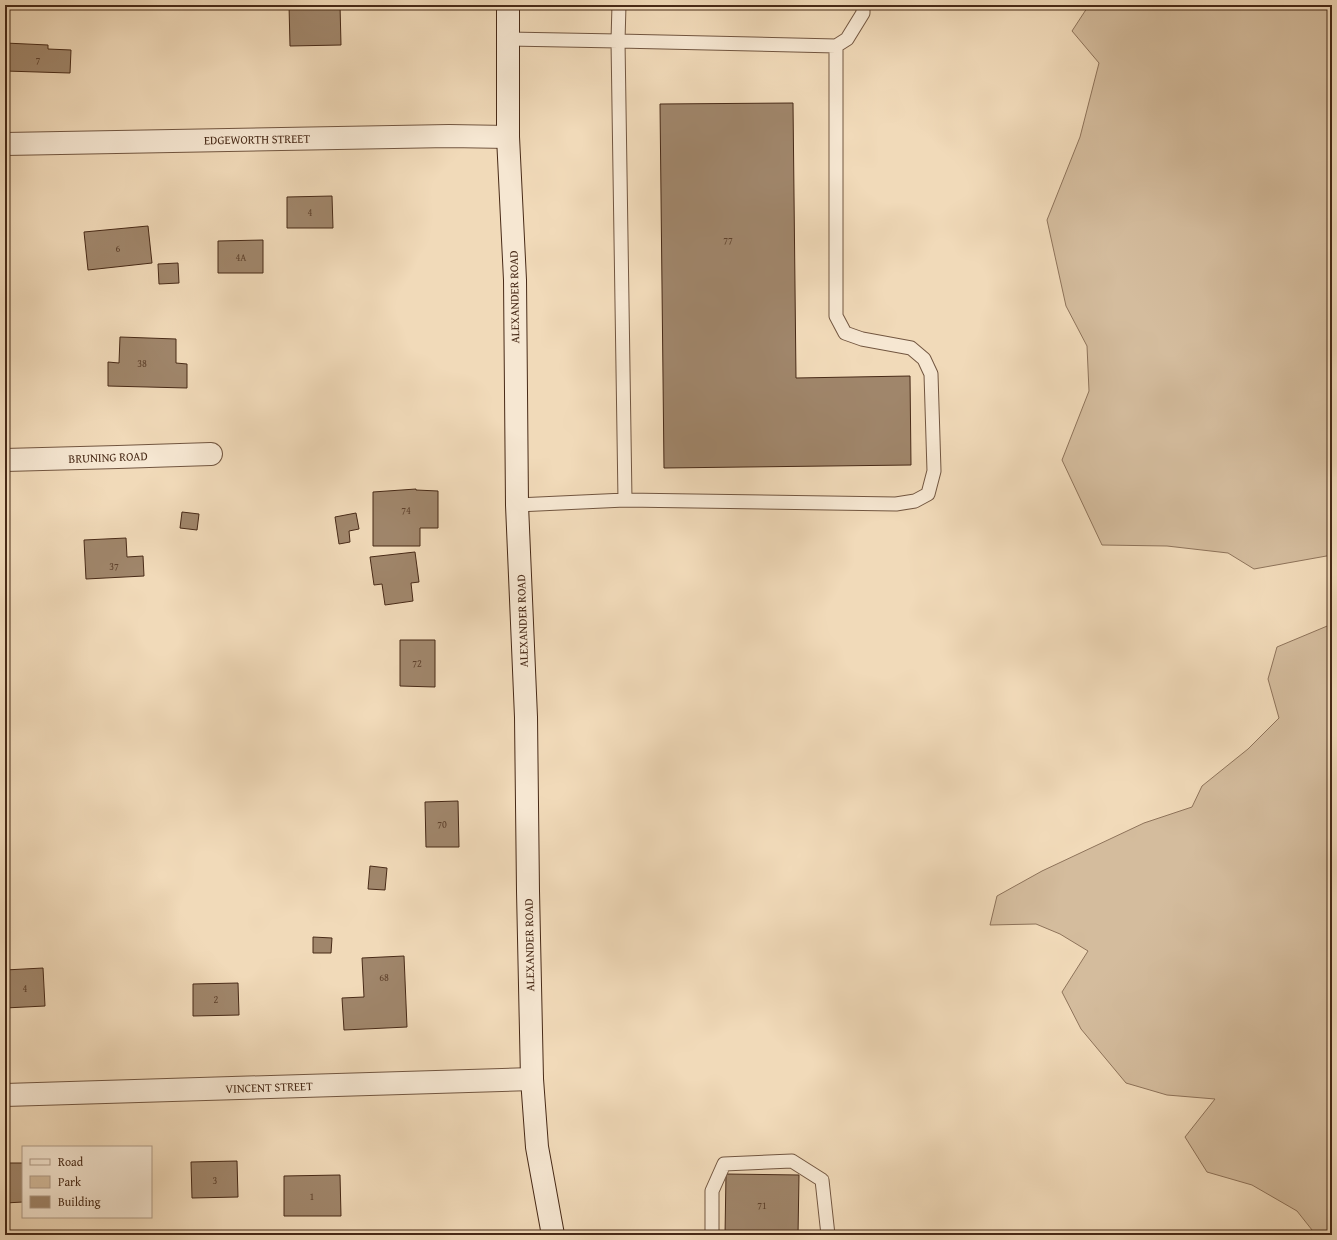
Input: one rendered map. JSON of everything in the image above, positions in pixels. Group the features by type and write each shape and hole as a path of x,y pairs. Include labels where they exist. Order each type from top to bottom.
{"street":[{"name":"ALEXANDER ROAD","path":"508,5 508,136 514,280 517,505 526,717 532,1079 537,1147 552,1235"},
{"name":"EDGEWORTH STREET","path":"5,144 508,136"},
{"name":"BRUNING ROAD","path":"5,460 118,458 211,454"},
{"name":"VINCENT STREET","path":"5,1095 532,1079"}],"lane":[{"path":"619,5 618,41 625,500"},
{"path":"508,39 836,46 847,39 863,13 863,5"},
{"path":"517,505 625,500 896,504 914,501 928,494 934,471 931,374 924,359 911,348 862,339 845,333 836,316 836,46"},
{"path":"712,1235 712,1191 724,1164 792,1161 822,1180 828,1235"}],"green space":[{"path":"1089,5 1332,5 1332,555 1254,569 1228,553 1167,546 1102,545 1062,460 1089,391 1087,346 1066,306 1047,220 1080,137 1099,63 1072,31"},
{"path":"1332,624 1332,1235 1316,1235 1297,1211 1252,1185 1207,1172 1185,1137 1215,1099 1167,1095 1126,1083 1081,1029 1062,992 1088,951 1060,934 1036,924 990,925 997,896 1042,871 1144,823 1192,807 1202,786 1248,749 1279,718 1268,679 1277,647"}],"building":[{"path":"289,5 340,5 341,45 290,46"},
{"path":"711,5 833,5 833,9"},
{"path":"5,43 48,45 48,49 71,50 70,73 5,71"},
{"path":"793,103 796,378 910,376 911,465 664,468 660,104"},
{"path":"332,196 333,228 287,228 287,197"},
{"path":"148,226 152,263 88,270 84,232"},
{"path":"263,240 263,273 218,273 218,241"},
{"path":"178,263 179,283 159,284 158,264"},
{"path":"120,337 176,339 176,363 187,364 187,388 108,386 108,362 119,363"},
{"path":"416,489 438,491 438,528 420,528 420,546 373,546 373,492"},
{"path":"182,512 199,514 197,530 180,528"},
{"path":"356,513 359,529 349,531 350,542 339,544 335,517"},
{"path":"126,538 127,557 143,556 144,576 86,579 84,540"},
{"path":"415,552 419,582 411,583 413,601 385,605 382,584 374,585 370,557"},
{"path":"400,640 435,640 435,687 400,686"},
{"path":"458,801 459,847 426,847 425,802"},
{"path":"370,866 387,868 385,890 368,889"},
{"path":"313,937 332,938 331,953 313,953"},
{"path":"404,956 407,1027 344,1030 342,998 364,997 362,958"},
{"path":"43,968 45,1006 5,1008 5,970"},
{"path":"238,983 239,1015 193,1016 193,984"},
{"path":"237,1161 238,1197 192,1198 191,1162"},
{"path":"5,1163 22,1163 22,1202 5,1203"},
{"path":"726,1174 799,1175 798,1235 725,1235"},
{"path":"340,1175 341,1216 284,1216 284,1176"}]}
